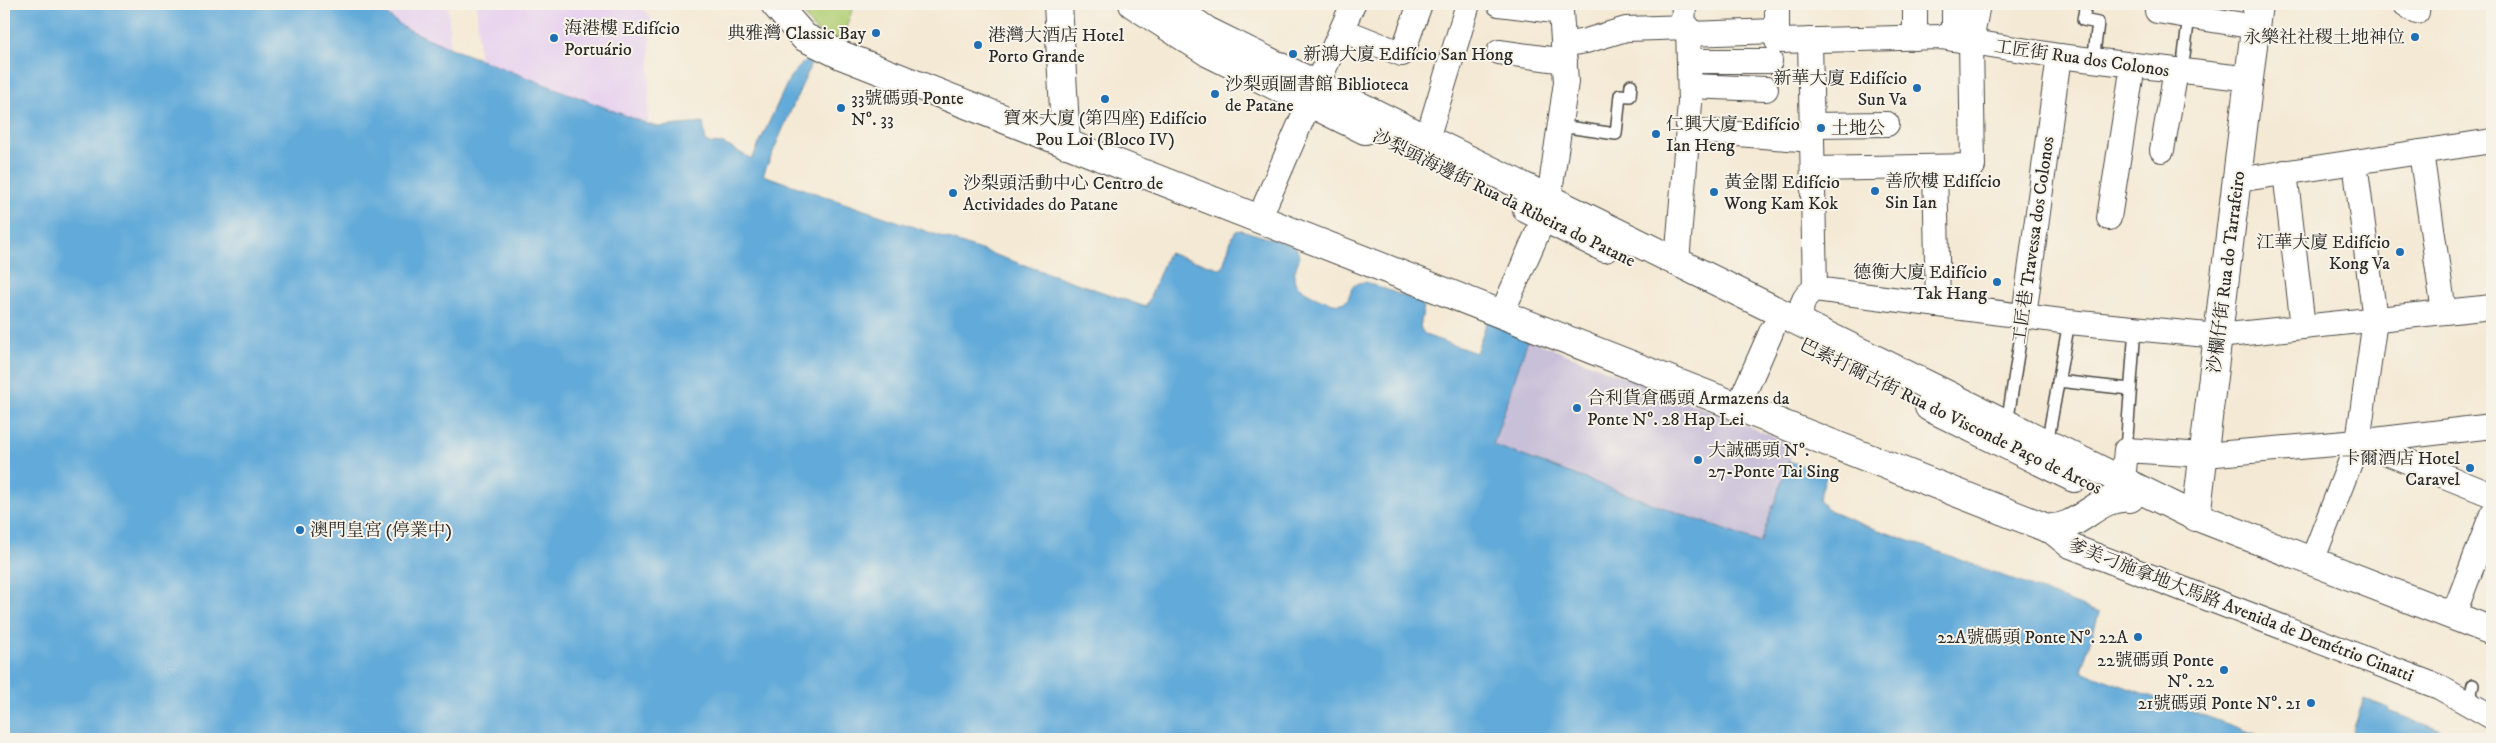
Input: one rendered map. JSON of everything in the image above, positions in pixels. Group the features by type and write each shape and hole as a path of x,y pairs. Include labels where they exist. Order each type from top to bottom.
{"main road":[{"path":"775,4 804,37 824,48 2047,528"},
{"path":"800,4 810,32 824,48"},
{"path":"1058,4 1066,144"},
{"name":"沙梨頭海邊街 Rua da Ribeira do Patane","path":"1133,4 1209,53 1307,87 1427,139 1547,208 1677,262 1785,322"},
{"name":"沙梨頭海邊街 Rua da Ribeira do Patane","path":"1168,4 1207,31 1307,87 1547,208 1785,322"},
{"name":"沙欄仔街 Rua do Tarrafeiro","path":"2193,515 2204,456 2257,16"},
{"name":"巴素打爾古街 Rua do Visconde Paço de Arcos","path":"1785,322 2007,424 2075,458 2126,489 2492,631"},
{"name":"巴素打爾古街 Rua do Visconde Paço de Arcos","path":"1785,322 2093,488 2126,489"},
{"path":"2075,458 2088,471 2093,488 2092,502 2082,517"},
{"name":"爹美刁施拿地大馬路 Avenida de Demétrio Cinatti","path":"2047,528 2066,527 2126,489"}],"street":[{"path":"1259,219 1307,87 1342,30 1353,4"},
{"path":"1342,30 1402,54 1420,4"},
{"path":"1427,139 1468,4"},
{"path":"1499,4 1561,12 1566,82 1547,208 1502,313"},
{"path":"1775,44 1777,4"},
{"path":"1915,4 1915,38"},
{"path":"1813,169 1973,166 1962,41 1954,4"},
{"path":"1962,41 1978,4"},
{"path":"2405,4 2417,12 2418,4"},
{"path":"2157,7 2200,13 2257,16"},
{"path":"1499,52 1564,53 1586,41 1626,29 1686,23 1775,44"},
{"path":"1677,262 1690,86 1686,23"},
{"name":"工匠街 Rua dos Colonos","path":"1775,44 1810,40 1915,38 1962,41 2059,56 2250,79"},
{"path":"1810,40 1815,289"},
{"path":"1689,61 1775,44"},
{"name":"工匠巷 Travessa dos Colonos","path":"2024,316 2059,56"},
{"path":"2109,218 2133,65"},
{"path":"2162,150 2179,71"},
{"path":"1690,86 1766,89"},
{"path":"1688,130 1812,133 1887,124"},
{"path":"2237,180 2492,141"},
{"path":"2421,152 2444,312"},
{"path":"2312,561 2358,442 2374,320 2355,162"},
{"path":"1935,167 1938,305"},
{"path":"2285,172 2303,327"},
{"path":"1738,407 1785,322 1802,303 1806,294 1815,289 2069,322 2218,336 2492,307"},
{"path":"2126,489 2126,450 2204,456 2358,442 2492,426"},
{"path":"2358,442 2492,495"},
{"path":"2453,616 2492,514"},
{"name":"爹美刁施拿地大馬路 Avenida de Demétrio Cinatti","path":"2047,528 2068,545 2439,687 2487,715"}],"lane":[{"path":"2086,4 2083,20 2098,23 2093,60"},
{"path":"2179,71 2200,13"},
{"path":"1560,126 1616,134 1620,95 1630,96 1631,85"},
{"name":"工匠巷 Travessa dos Colonos","path":"2007,424 2024,316"},
{"path":"2047,444 2069,322"},
{"path":"2126,450 2135,328"},
{"path":"2058,381 2130,389"},
{"path":"2068,545 2093,545"},
{"path":"2473,685 2473,700 2487,715"}],"shaded area":[{"path":"377,4 448,4 450,48 403,27 382,11"},
{"path":"477,4 639,5 651,17 648,124 479,59"},
{"path":"1528,339 1795,445 1760,543 1493,445"}],"green space":[{"path":"802,4 854,4 840,46 827,39 810,24 803,11"}],"water":[{"path":"4,4 377,4 382,11 403,27 450,48 648,124 658,127 703,123 706,143 724,144 752,159 790,77 805,61 811,64 763,175 1146,307 1168,253 1222,269 1232,237 1236,231 1241,230 1295,246 1300,256 1295,272 1295,282 1302,289 1324,300 1338,304 1342,303 1346,301 1355,285 1366,282 1420,302 1424,306 1420,327 1425,335 1476,353 1487,321 1528,339 1493,445 1760,543 1789,461 1827,474 1819,499 1837,514 2099,613 2081,671 2269,739 4,739"},
{"path":"2364,699 2389,708 2388,711 2453,735 2451,739 2350,739"}],"place":[{"name":"典雅灣 Classic Bay","path":"876,33"},
{"name":"永樂社社稷土地神位","path":"2415,37"},
{"name":"海港樓 Edifício Portuário","path":"554,38"},
{"name":"港灣大酒店 Hotel Porto Grande","path":"978,45"},
{"name":"新鴻大廈 Edifício San Hong","path":"1293,54"},
{"name":"新華大廈 Edifício Sun Va","path":"1917,88"},
{"name":"沙梨頭圖書館 Biblioteca de Patane","path":"1215,94"},
{"name":"寶來大廈 (第四座) Edifício Pou Loi (Bloco IV)","path":"1105,99"},
{"name":"33號碼頭 Ponte Nº. 33","path":"841,108"},
{"name":"土地公","path":"1821,128"},
{"name":"仁興大廈 Edifício Ian Heng","path":"1656,134"},
{"name":"善欣樓 Edifício Sin Ian","path":"1875,191"},
{"name":"黃金閣 Edifício Wong Kam Kok","path":"1714,192"},
{"name":"沙梨頭活動中心 Centro de Actividades do Patane","path":"953,193"},
{"name":"江華大廈 Edifício Kong Va","path":"2400,252"},
{"name":"德衡大廈 Edifício Tak Hang","path":"1997,282"},
{"name":"合利貨倉碼頭 Armazens da Ponte Nº. 28 Hap Lei","path":"1577,408"},
{"name":"大誠碼頭 Nº. 27-Ponte Tai Sing","path":"1698,460"},
{"name":"卡爾酒店 Hotel Caravel","path":"2470,468"},
{"name":"澳門皇宮 (停業中)","path":"300,530"},
{"name":"22A號碼頭 Ponte Nº. 22A","path":"2138,637"},
{"name":"22號碼頭 Ponte Nº. 22","path":"2224,670"},
{"name":"21號碼頭 Ponte Nº. 21","path":"2311,703"}]}
